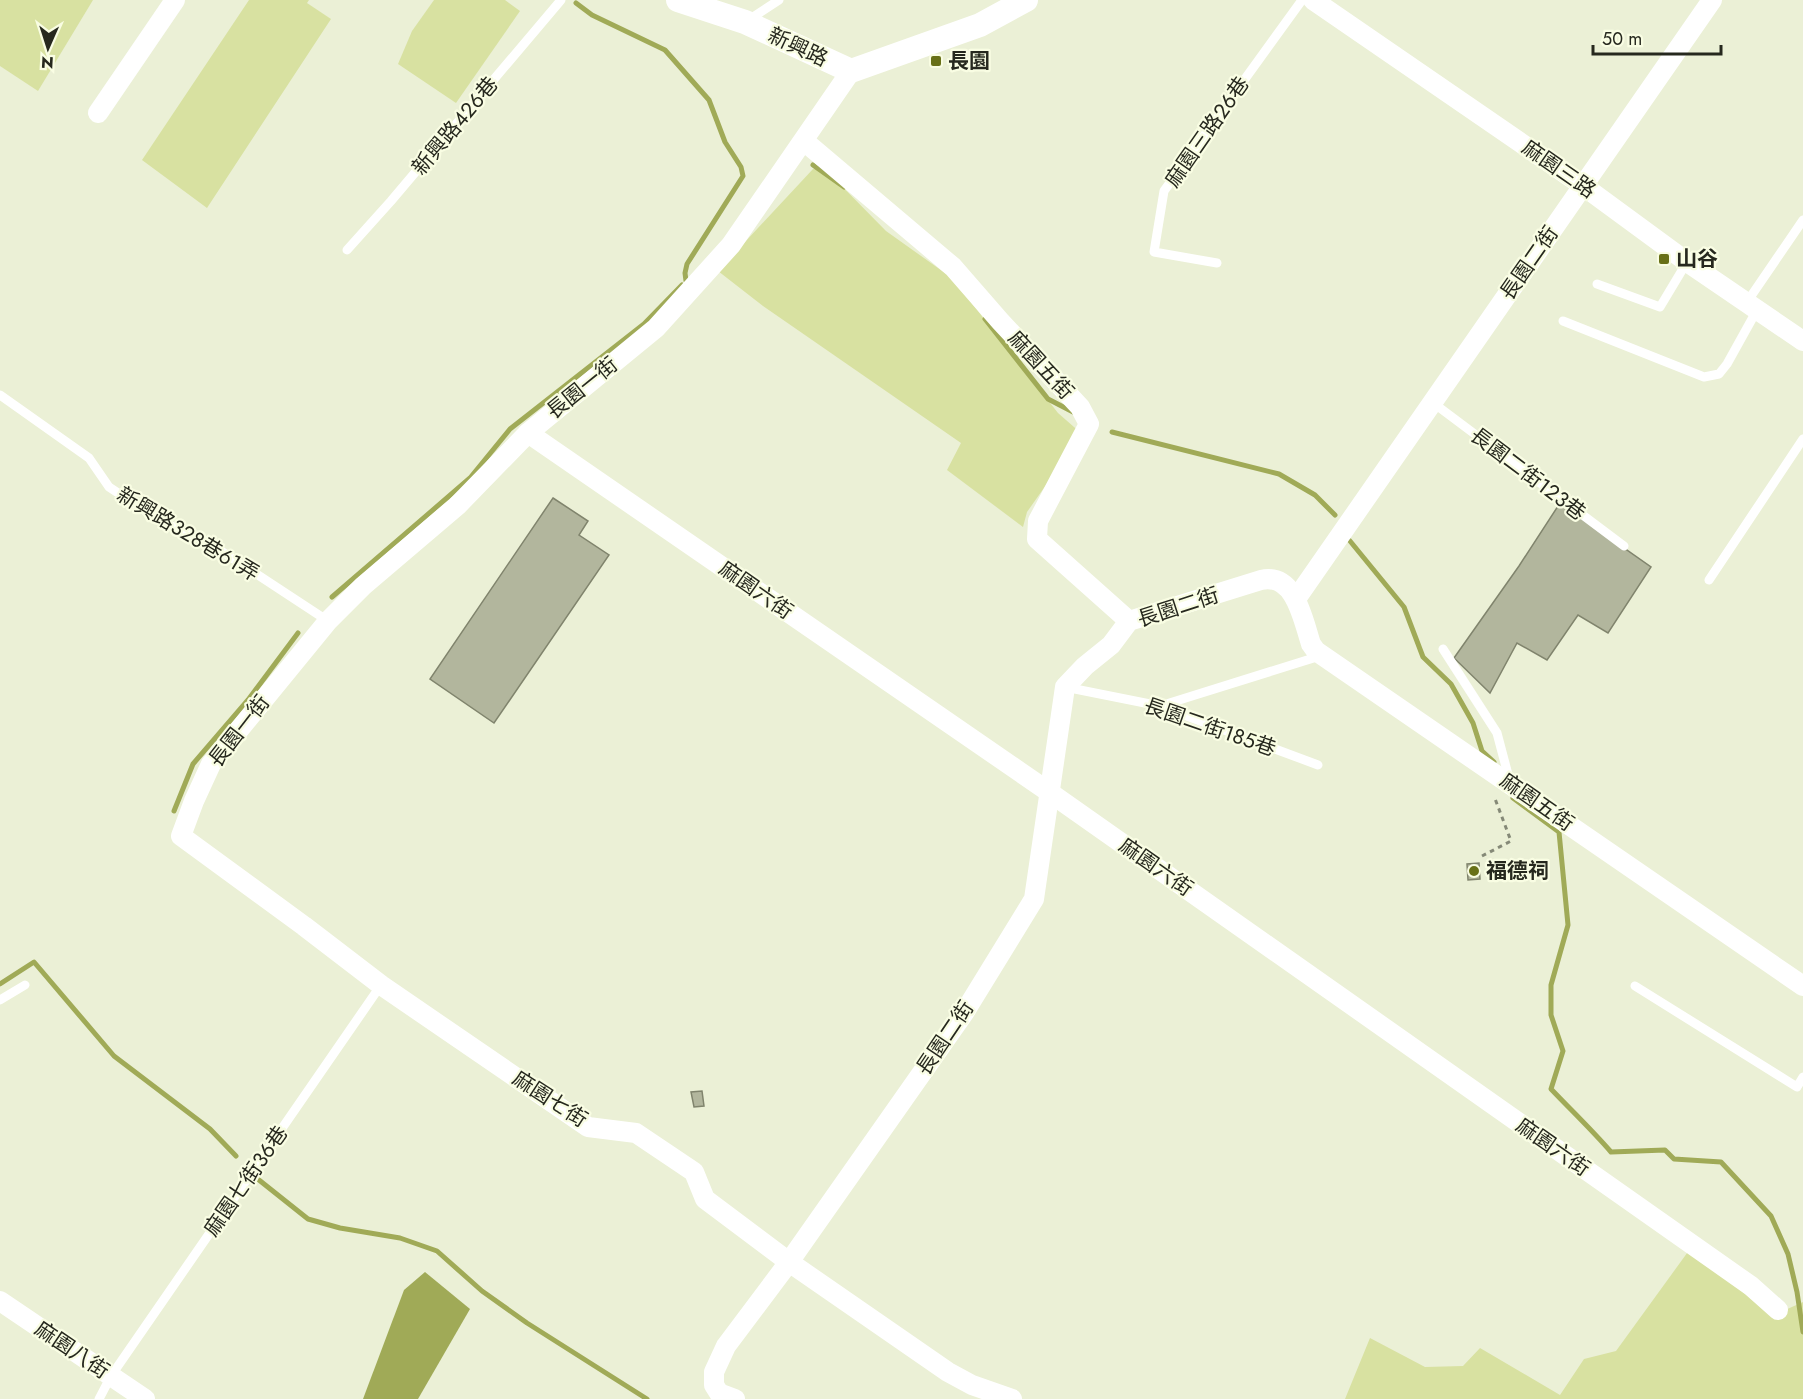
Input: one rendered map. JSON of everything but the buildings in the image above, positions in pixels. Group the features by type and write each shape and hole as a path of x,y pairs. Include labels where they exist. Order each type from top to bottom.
{"street":[{"path":"98,113 175,0"},
{"name":"新興路","path":"678,0 745,22 852,71"},
{"path":"852,71 980,25 1026,0"},
{"name":"麻園三路","path":"1312,0 1582,185 1803,341"},
{"name":"長園二街","path":"735,1399 718,1393 714,1385 714,1372 726,1346 789,1262 964,1013 1034,899 1065,687 1085,666 1111,645 1129,621 1271,578 1279,580 1296,599 1712,0"},
{"name":"長園一街","path":"181,836 211,764 328,621 363,586 457,506 528,432 656,328 731,245 852,71"},
{"name":"麻園五街","path":"804,141 953,267 1080,407 1089,424 1038,522 1037,539 1129,621"},
{"name":"麻園六街","path":"528,432 1049,792 1742,1280 1779,1310"},
{"name":"麻園五街","path":"1296,599 1311,645 1322,655 1803,986"},
{"name":"麻園七街","path":"181,836 381,985 588,1127 636,1133 694,1172 705,1199 789,1262 948,1372 972,1385 1012,1399"},
{"name":"麻園八街","path":"0,1301 145,1399"}],"lane":[{"name":"新興路","path":"745,22 779,0"},
{"name":"麻園三路26巷","path":"1217,263 1154,252 1164,191 1302,0"},
{"name":"新興路426巷","path":"347,250 558,1"},
{"path":"1563,321 1704,377 1719,374 1727,364 1752,306 1803,220"},
{"path":"1597,284 1660,307 1688,262"},
{"name":"新興路328巷61弄","path":"0,395 89,458 109,487 162,522 206,541 328,621"},
{"name":"長園二街123巷","path":"1432,402 1624,546"},
{"path":"1709,580 1803,440"},
{"path":"1443,649 1497,733 1511,784"},
{"path":"1160,706 1322,655"},
{"name":"長園二街185巷","path":"1065,687 1160,706 1318,765"},
{"path":"0,1000 25,985"},
{"name":"麻園七街36巷","path":"99,1399 111,1376 381,985"},
{"path":"1635,986 1797,1087 1803,1077"}],"path":[{"path":"1482,764 1511,841 1482,856"}],"shaded area":[{"path":"0,0 93,0 38,91 0,66"},
{"path":"249,0 309,0 307,3 331,19 207,208 142,160"},
{"path":"434,0 505,0 520,11 456,103 398,64 412,31"},
{"path":"822,166 886,231 952,278 1058,413 1082,434 1027,512 1023,527 947,470 961,443 763,306 718,271 813,169"},
{"path":"1690,1249 1772,1316 1803,1302 1803,1399 1345,1399 1370,1338 1425,1367 1463,1366 1480,1348 1560,1395 1584,1359 1616,1351"},
{"path":"425,1272 470,1309 418,1399 363,1399 404,1290"}],"waterway":[{"path":"576,3 592,15 665,50 709,100 725,142 741,167 743,176 687,264 686,281"},
{"path":"813,165 844,187"},
{"path":"332,597 470,478 510,429 644,324 682,285"},
{"path":"985,319 1048,399 1075,413"},
{"path":"1112,432 1279,474 1315,495 1335,515"},
{"path":"1350,541 1404,607 1423,657 1451,684 1473,723 1482,751 1494,762"},
{"path":"174,811 193,764 248,700 298,633"},
{"path":"1513,798 1559,832 1568,925 1551,985 1551,1015 1563,1051 1551,1089 1611,1152 1665,1150 1674,1159 1721,1162 1771,1216 1788,1254 1803,1332"},
{"path":"0,984 34,962 114,1056 210,1129 236,1156"},
{"path":"259,1180 308,1219 340,1228 400,1238 437,1251 482,1291 527,1323 647,1399"}],"place":[{"name":"長園","path":"936,61"},
{"name":"山谷","path":"1664,259"},
{"name":"福德祠","path":"1474,871"}]}
